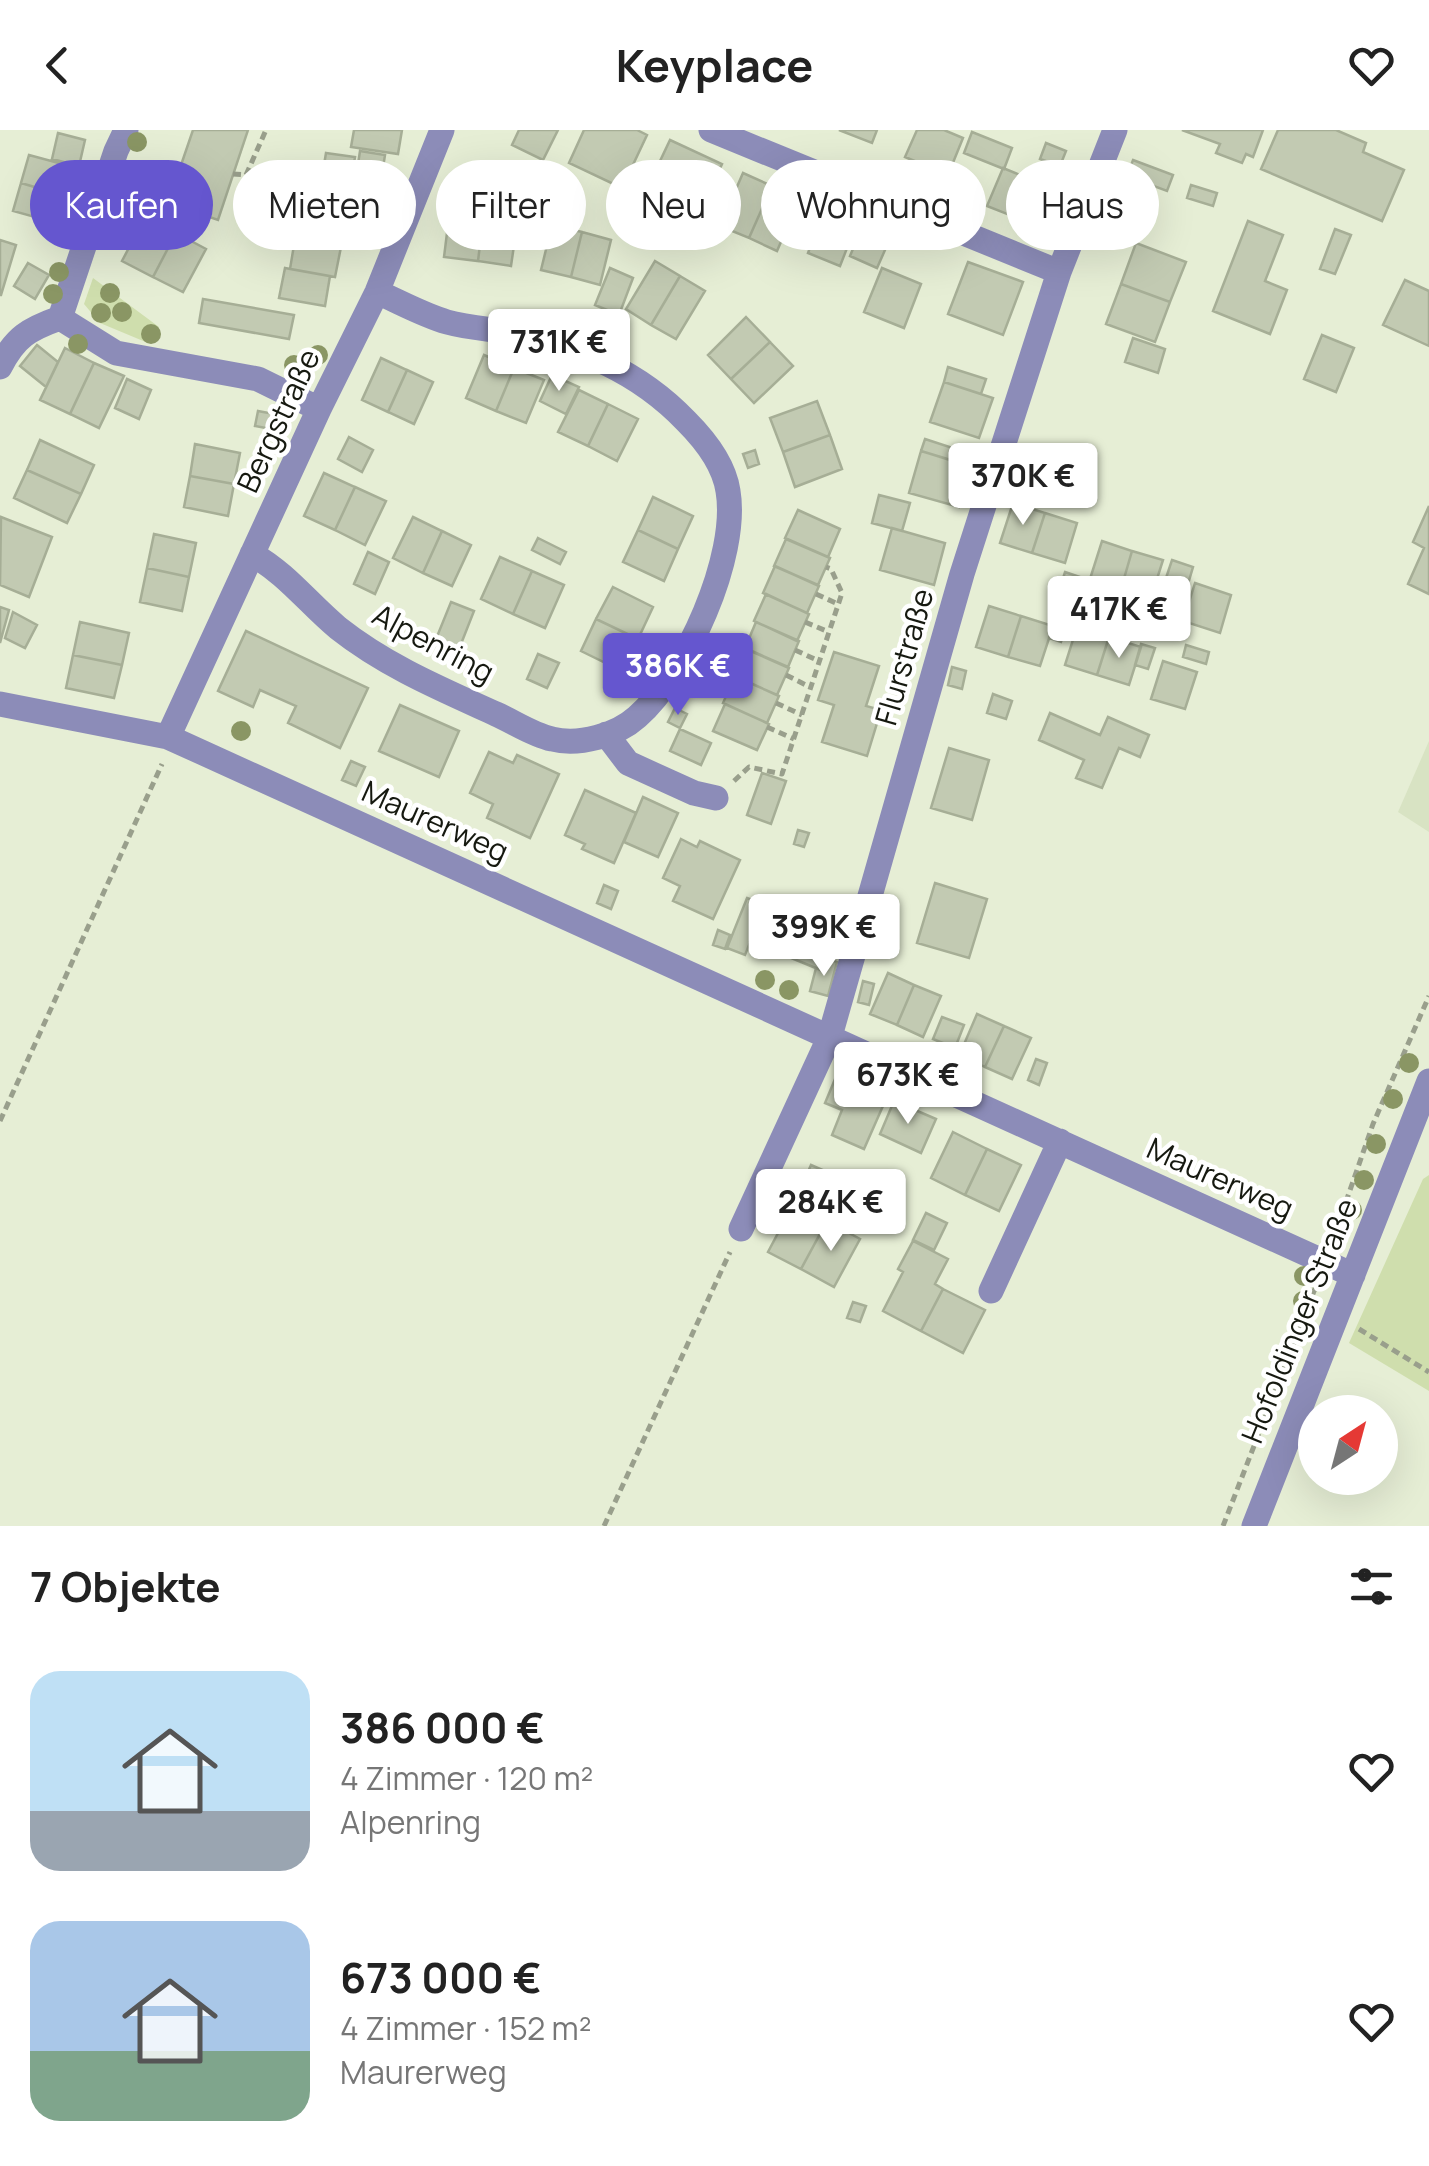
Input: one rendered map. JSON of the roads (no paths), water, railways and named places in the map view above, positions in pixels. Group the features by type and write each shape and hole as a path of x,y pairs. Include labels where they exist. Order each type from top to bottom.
{"street":[{"path":"60,318 126,130"},
{"name":"Bergstraße","path":"168,737 377,292 442,130"},
{"path":"711,130 1059,272"},
{"name":"Flurstraße","path":"830,1036 962,574 1059,272 1115,130"},
{"name":"Alpenring","path":"252,554 286,576 328,620 364,649 406,674 552,740 582,740 606,734 635,719 662,692 685,653 723,556 729,518 728,490 716,457 686,421 651,389 620,368 583,351 445,322 377,292"},
{"path":"0,366 11,344 35,327 60,318"},
{"path":"60,318 116,354 258,379 319,409"},
{"name":"Maurerweg","path":"0,704 168,737 1353,1276"},
{"path":"606,734 628,764 694,794 716,798"},
{"path":"741,1230 830,1036"},
{"name":"Hofoldinger Straße","path":"1254,1526 1429,1082"},
{"path":"990,1291 1060,1141"}]}
